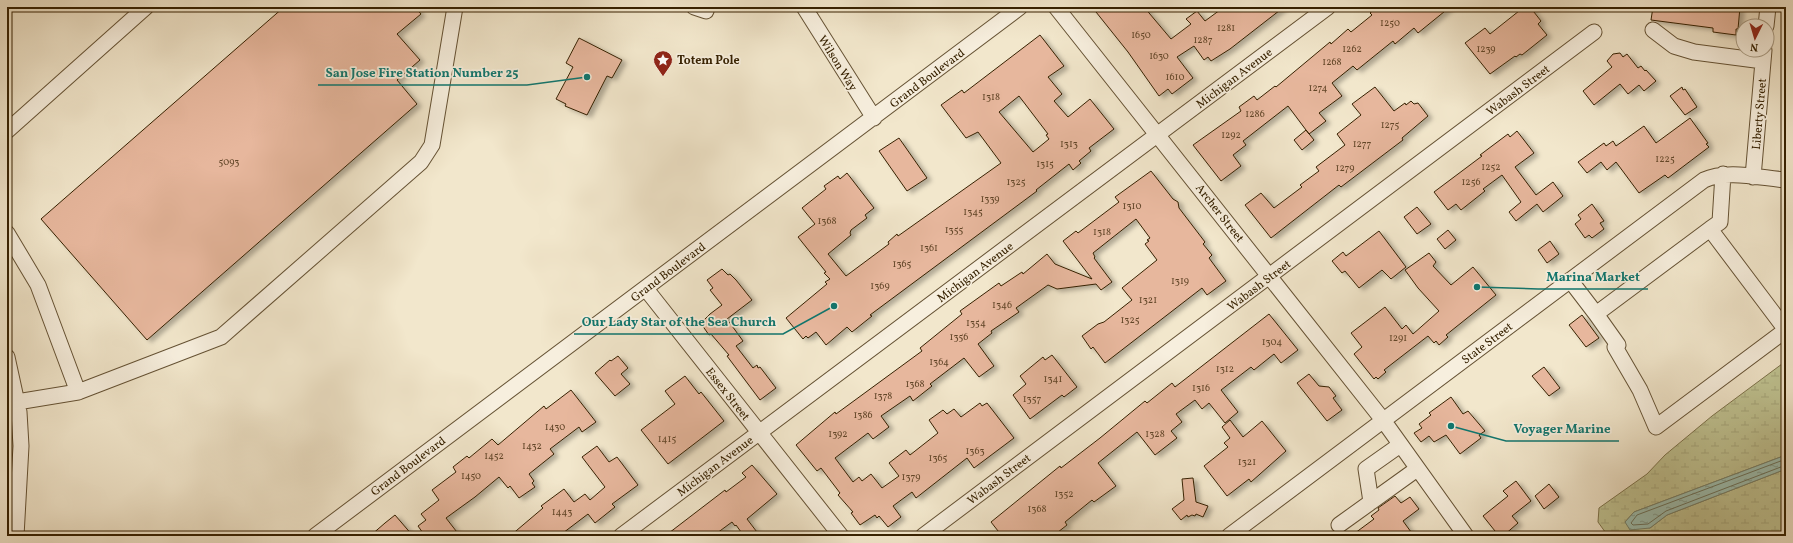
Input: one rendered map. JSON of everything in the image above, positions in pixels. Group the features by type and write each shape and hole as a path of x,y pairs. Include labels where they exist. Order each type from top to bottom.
{"street":[{"path":"7,131 146,7"},
{"path":"17,402 78,392 221,337 421,162 432,145 455,7"},
{"path":"694,7 706,11 707,7"},
{"name":"Wilson Way","path":"804,7 874,118"},
{"name":"Grand Boulevard","path":"315,536 1020,7"},
{"name":"Archer Street","path":"1056,7 1383,420 1466,536"},
{"name":"Michigan Avenue","path":"621,536 1328,7"},
{"path":"1767,18 1768,7"},
{"path":"1653,30 1674,46 1679,48 1694,52 1735,54"},
{"name":"Wabash Street","path":"923,536 1270,277 1594,32"},
{"name":"Liberty Street","path":"1753,178 1764,58"},
{"path":"1596,314 1720,222 1723,174"},
{"name":"State Street","path":"1229,536 1704,180 1715,175 1723,174 1786,180"},
{"path":"1570,280 1618,345 1615,347 1640,390 1656,427 1786,330 1710,229"},
{"path":"7,233 38,285 63,356 78,392"},
{"name":"Essex Street","path":"646,289 840,536"},
{"path":"7,357 17,402 21,446 16,536"},
{"path":"1371,502 1366,469 1400,444"},
{"path":"1339,525 1417,469"}],"green space":[{"path":"1786,361 1786,455 1634,512 1625,522 1650,528 1667,515 1786,469 1786,536 1608,536 1598,522 1599,508 1647,474 1665,455 1712,416"}],"water":[{"path":"1786,455 1786,469 1667,515 1650,528 1630,530 1625,522 1634,512"}],"building":[{"path":"284,7 415,7 421,14 397,34 420,60 397,80 417,104 147,340 41,219"},
{"path":"1092,7 1144,7 1171,39 1191,24 1186,19 1197,11 1205,21 1224,7 1284,7 1230,49 1211,61 1208,57 1204,60 1194,46 1177,57 1193,78 1172,94 1168,89 1159,96 1128,52"},
{"path":"1377,7 1450,7 1418,33 1414,28 1395,44 1393,41 1357,70 1353,66 1332,83 1342,96 1319,113 1326,121 1309,134 1288,106 1243,141 1246,145 1233,155 1241,166 1221,181 1193,145 1241,111 1239,107 1254,96 1257,100 1275,86 1276,87 1330,42 1331,44 1348,29 1351,32 1372,15 1370,13"},
{"path":"1524,7 1530,7 1541,21 1538,24 1547,35 1522,55 1520,54 1516,57 1515,56 1490,74 1465,43 1485,28 1490,34"},
{"path":"1653,7 1740,7 1739,18 1735,18 1735,35 1713,32 1713,28 1651,20"},
{"path":"1040,35 1064,66 1048,77 1062,94 1054,101 1068,117 1090,99 1114,129 1089,148 1091,151 1079,161 1081,163 1073,170 1069,164 1036,190 1037,191 870,315 872,316 852,332 847,327 826,345 816,332 808,338 806,336 803,339 786,318 827,284 825,282 830,279 798,237 815,224 802,208 826,189 824,186 838,176 840,179 847,173 874,208 865,215 867,218 851,230 851,235 828,254 846,276 889,244 888,242 897,234 898,236 1001,163 978,132 966,138 941,105 962,90 964,93","holes":["1019,96 1048,134 1046,135 1049,139 1033,152 999,112"]},
{"path":"579,38 622,60 612,78 607,76 587,115 565,106 566,104 556,99 573,67 566,63"},
{"path":"1620,53 1623,57 1627,54 1638,68 1641,66 1656,81 1644,91 1639,85 1628,94 1620,84 1594,105 1583,91 1612,67 1607,61 1613,54"},
{"path":"1375,87 1394,111 1405,103 1406,105 1411,101 1414,104 1418,103 1428,116 1402,138 1403,140 1341,187 1339,185 1271,238 1245,205 1261,193 1274,208 1302,187 1300,185 1319,171 1316,167 1345,145 1337,134 1361,115 1352,104"},
{"path":"1682,87 1697,107 1685,115 1670,96"},
{"path":"1690,118 1708,143 1706,144 1709,147 1668,178 1665,175 1639,193 1616,162 1607,170 1601,162 1587,173 1578,162 1604,143 1606,146 1613,141 1616,146 1644,126 1656,143"},
{"path":"1306,130 1314,140 1302,150 1294,140"},
{"path":"1517,131 1534,153 1515,167 1536,195 1553,182 1563,196 1543,212 1537,204 1516,221 1509,212 1521,202 1502,175 1483,189 1485,191 1461,210 1456,204 1448,210 1434,192 1482,156 1480,155 1508,134 1510,137"},
{"path":"899,138 927,178 907,191 879,151"},
{"path":"1151,171 1173,199 1178,202 1179,208 1205,242 1203,244 1212,255 1209,258 1226,281 1207,295 1202,288 1105,363 1093,347 1091,349 1082,336 1098,324 1104,322 1132,300 1122,288 1157,260 1145,244 1150,238 1136,219 1093,253 1094,258 1112,282 1101,290 1096,284 1057,289 1048,285 1016,308 1019,312 991,331 992,333 978,344 994,366 979,377 964,358 930,384 932,386 913,401 910,396 881,416 889,427 873,439 868,433 835,458 853,482 859,477 862,481 871,474 882,488 899,476 889,463 906,450 910,455 938,433 929,420 943,410 947,414 954,409 961,417 980,403 982,406 987,403 1014,438 974,468 967,458 916,498 912,492 893,506 901,517 888,527 879,516 877,518 875,515 860,525 851,513 853,512 838,495 840,493 821,468 817,471 796,445 835,412 836,414 922,351 920,348 962,314 960,311 999,283 1001,286 1022,272 1023,274 1047,254 1055,264 1092,279 1063,241 1076,231 1078,233 1119,202 1115,197"},
{"path":"1592,204 1604,221 1600,223 1604,229 1592,238 1589,235 1585,238 1575,224 1581,219 1578,215"},
{"path":"1417,207 1431,224 1417,234 1404,217"},
{"path":"1448,230 1456,240 1445,249 1437,239"},
{"path":"1379,231 1406,267 1391,279 1382,270 1359,288 1345,271 1342,273 1332,261 1343,252 1346,256"},
{"path":"1550,241 1559,254 1547,263 1538,250"},
{"path":"1429,253 1436,262 1433,266 1451,285 1473,267 1496,295 1446,335 1448,337 1439,345 1436,341 1434,343 1428,336 1384,370 1386,372 1378,379 1376,377 1374,379 1354,354 1362,347 1351,333 1385,307 1402,329 1406,325 1413,334 1439,311 1418,288 1405,270"},
{"path":"722,269 736,280 752,300 727,319 743,341 736,346 753,368 757,365 758,368 760,367 776,388 760,400 727,356 729,355 711,334 709,335 702,325 704,323 703,321 710,314 722,305 710,290 713,288 707,280"},
{"path":"1269,314 1298,350 1281,363 1274,354 1254,370 1251,367 1221,390 1238,412 1225,423 1209,403 1202,409 1195,400 1176,414 1182,422 1171,431 1177,438 1155,455 1137,432 1098,463 1116,486 1094,502 1092,500 1065,522 1067,525 1053,536 1002,536 991,522 1060,466 1061,468 1145,401 1147,403 1172,383 1175,387"},
{"path":"1582,315 1599,338 1586,347 1569,325"},
{"path":"1052,355 1077,387 1064,397 1062,395 1030,419 1013,395 1026,384 1020,376 1043,357 1045,360"},
{"path":"618,356 628,368 621,374 630,384 615,396 595,373 610,360 611,361"},
{"path":"1544,367 1560,388 1549,396 1532,376"},
{"path":"1309,374 1319,386 1329,387 1336,396 1333,398 1342,410 1327,421 1297,383"},
{"path":"685,376 699,394 701,392 724,421 668,464 641,430 675,404 665,391"},
{"path":"571,390 596,422 582,432 579,427 550,449 554,454 529,474 534,481 532,483 535,487 519,498 510,486 508,488 499,477 446,518 460,536 425,536 418,526 426,520 421,514 439,500 432,490 456,472 453,467 467,456 469,458 492,439 498,445 544,406 546,409"},
{"path":"1451,397 1463,414 1468,411 1485,431 1479,435 1481,438 1460,454 1446,435 1434,442 1429,436 1421,442 1414,433 1422,428 1419,424 1431,415 1429,413"},
{"path":"1230,420 1243,437 1262,421 1286,451 1251,482 1249,479 1227,496 1204,466 1228,447 1224,443 1230,438 1222,427"},
{"path":"597,446 609,462 617,457 638,485 612,504 615,507 595,523 588,514 559,536 510,536 543,508 541,506 564,489 574,502 585,494 590,500 605,487 582,457"},
{"path":"752,465 777,494 747,519 760,536 744,536 732,522 713,536 665,536 725,490 726,492 746,477 742,473"},
{"path":"1193,478 1196,502 1208,506 1203,517 1196,514 1195,516 1192,515 1188,517 1187,515 1181,520 1172,509 1184,500 1182,479"},
{"path":"1516,481 1531,501 1512,516 1518,523 1503,536 1499,536 1483,516 1508,496 1503,491"},
{"path":"1549,484 1559,497 1544,509 1535,496"},
{"path":"1395,496 1401,503 1410,497 1419,509 1403,521 1414,536 1351,536 1374,519 1371,516 1379,510 1378,508"},
{"path":"395,515 413,536 370,536 385,523"}],"place":[{"name":"San Jose Fire Station Number 25","path":"587,77"},
{"name":"Totem Pole","path":"663,77"},
{"name":"Marina Market","path":"1477,287"},
{"name":"Our Lady Star of the Sea Church","path":"834,306"},
{"name":"Voyager Marine","path":"1451,426"}]}
